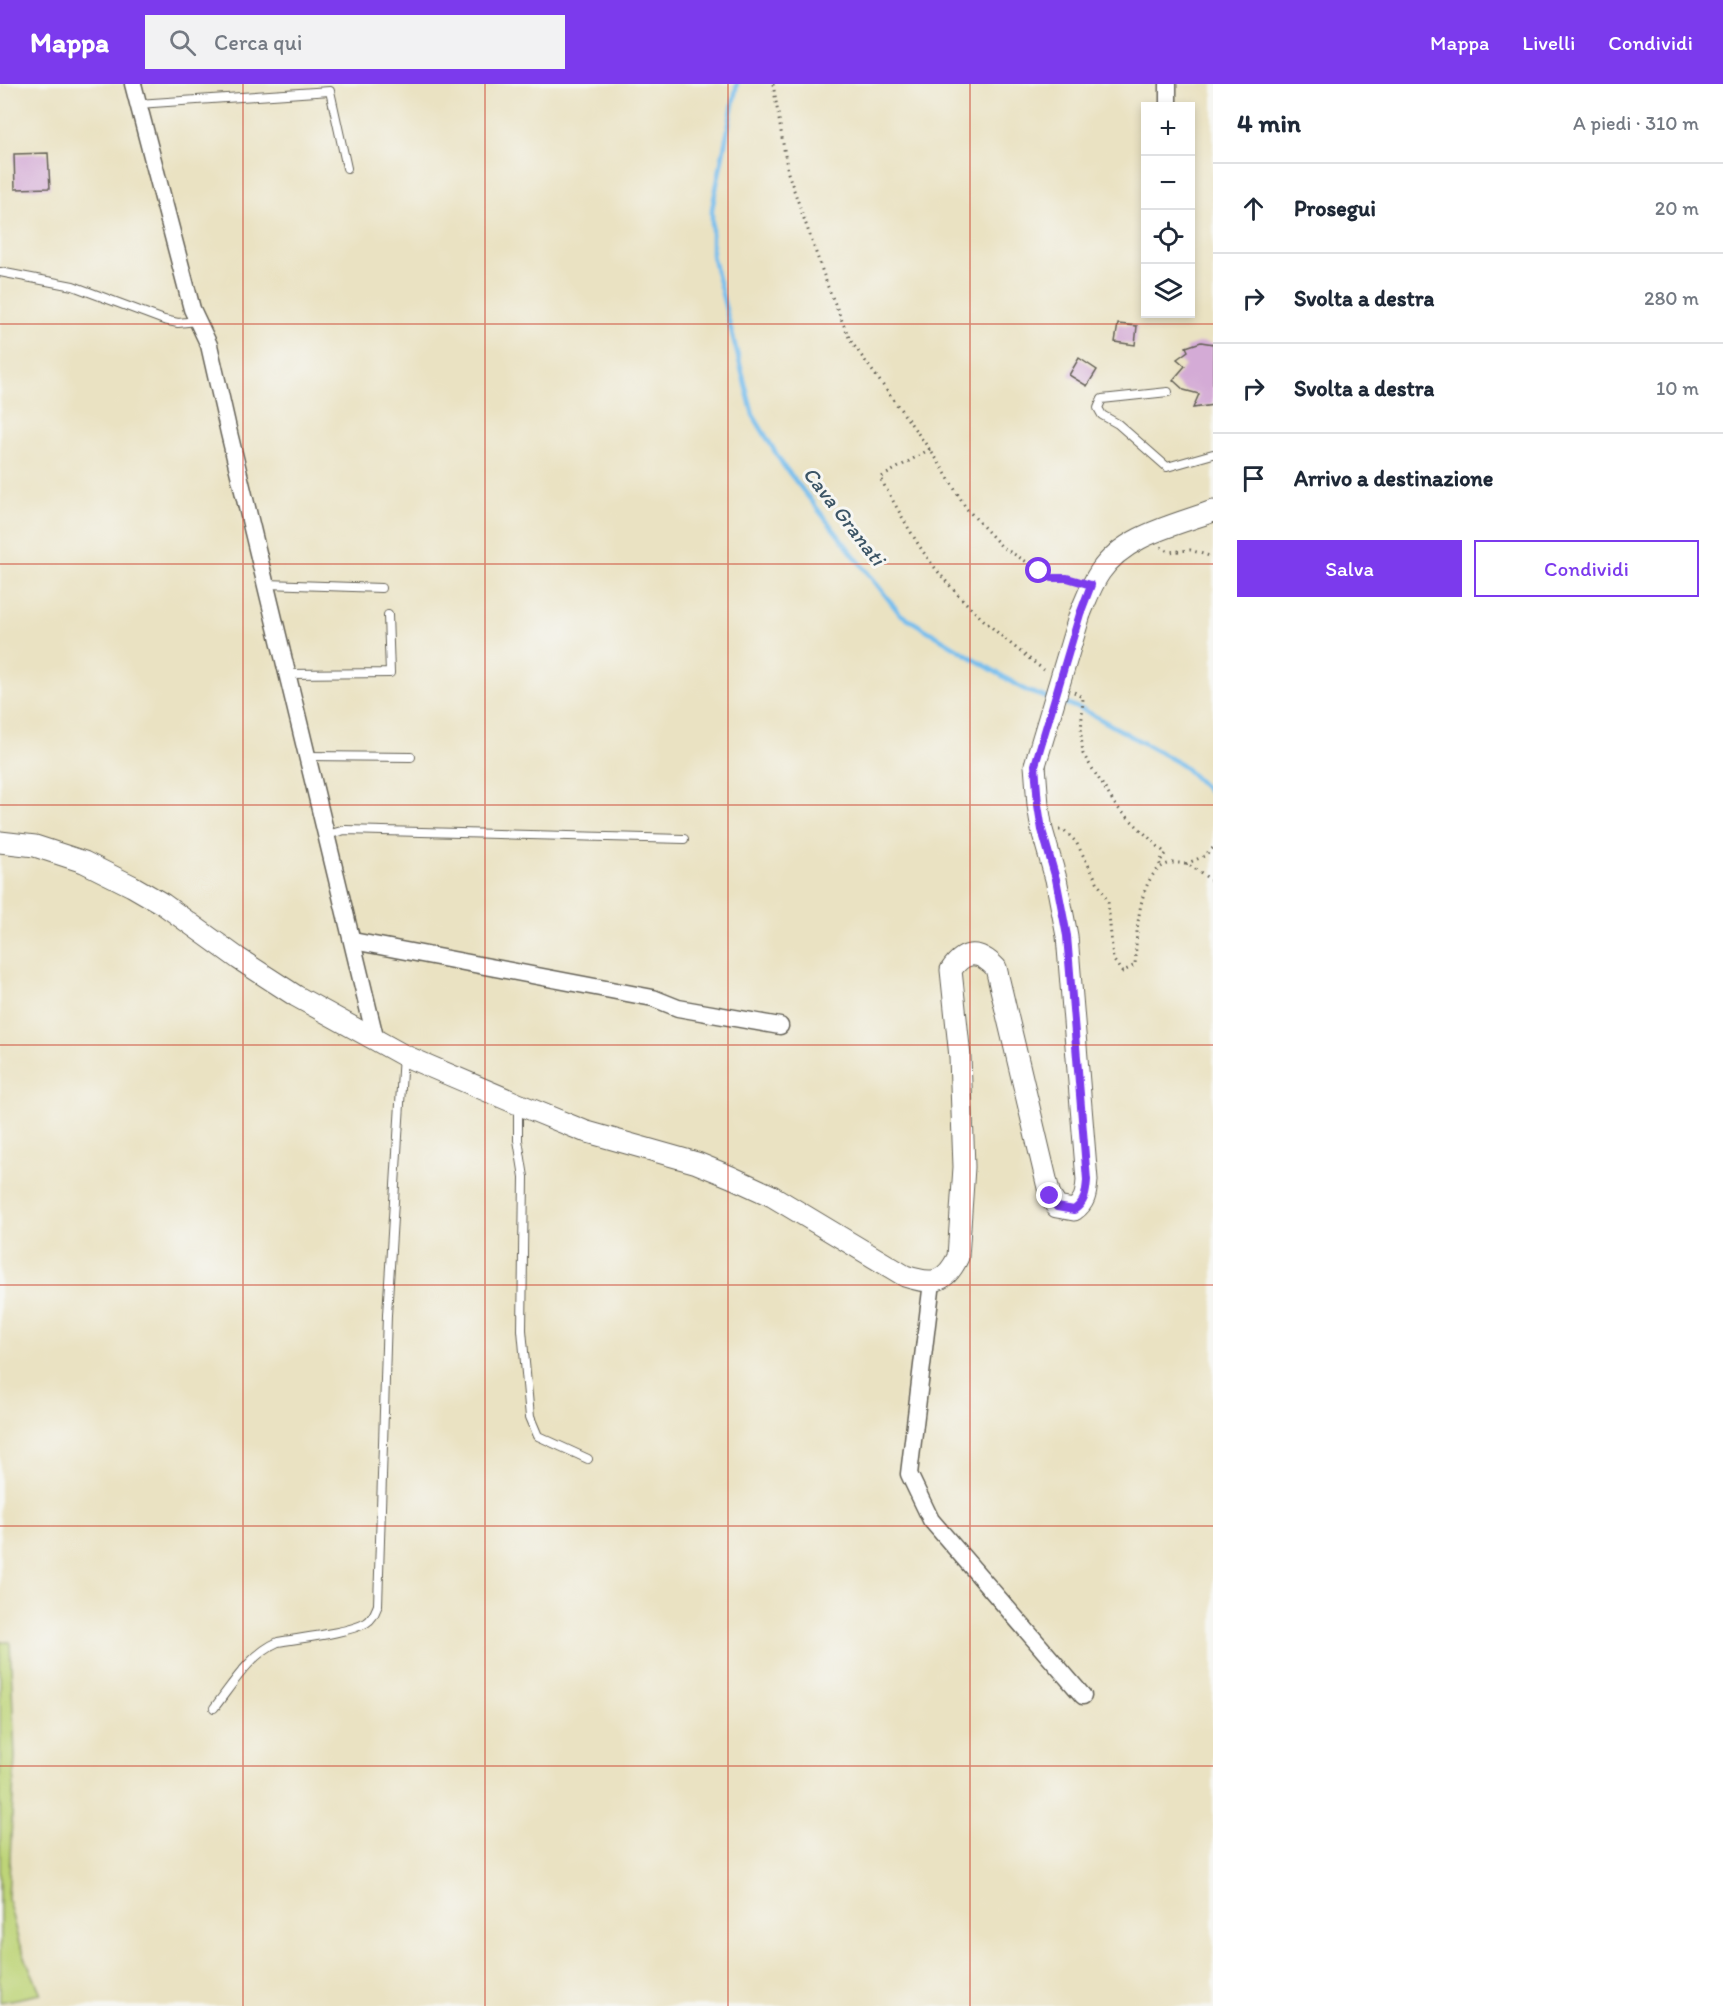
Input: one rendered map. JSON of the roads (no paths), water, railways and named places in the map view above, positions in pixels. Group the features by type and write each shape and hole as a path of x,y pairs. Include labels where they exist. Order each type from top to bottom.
{"street":[{"path":"133,84 196,321 209,345 376,1041"},
{"path":"1168,84 1168,102"},
{"path":"0,843 35,846 84,862 132,886 163,904 239,959 296,996 403,1055 584,1131 697,1163 731,1177 772,1196 905,1276 932,1282 945,1277 958,1257 964,1167 960,1057 951,970 957,961 966,956 977,954 986,958 996,968 1050,1196 1057,1207 1074,1210 1081,1205 1086,1196 1087,1180 1067,936 1056,879 1042,830 1035,765 1080,614 1091,585 1110,560 1132,541 1213,511"},
{"path":"353,941 653,998 678,1008 780,1026"},
{"path":"932,1282 909,1474 931,1520 1083,1696"}],"lane":[{"path":"138,104 330,91 347,168"},
{"path":"0,272 73,286 164,320 178,323 196,321"},
{"path":"1168,392 1102,399 1098,408 1102,415 1118,424 1167,467 1213,454"},
{"path":"267,584 381,588"},
{"path":"288,674 390,673 388,615"},
{"path":"308,756 411,757"},
{"path":"327,836 345,830 684,839"},
{"path":"214,1708 255,1657 266,1647 278,1642 354,1628 367,1623 374,1616 378,1605 387,1315 403,1055"},
{"path":"518,1104 518,1140 524,1177 522,1330 530,1416 538,1436 588,1459"}],"waterway":[{"name":"Cava Granati","path":"737,84 712,209 712,255 753,415 783,465 900,614 1027,691 1050,699"},
{"name":"Cava Granati","path":"1061,702 1084,710 1181,764 1213,795"}]}
